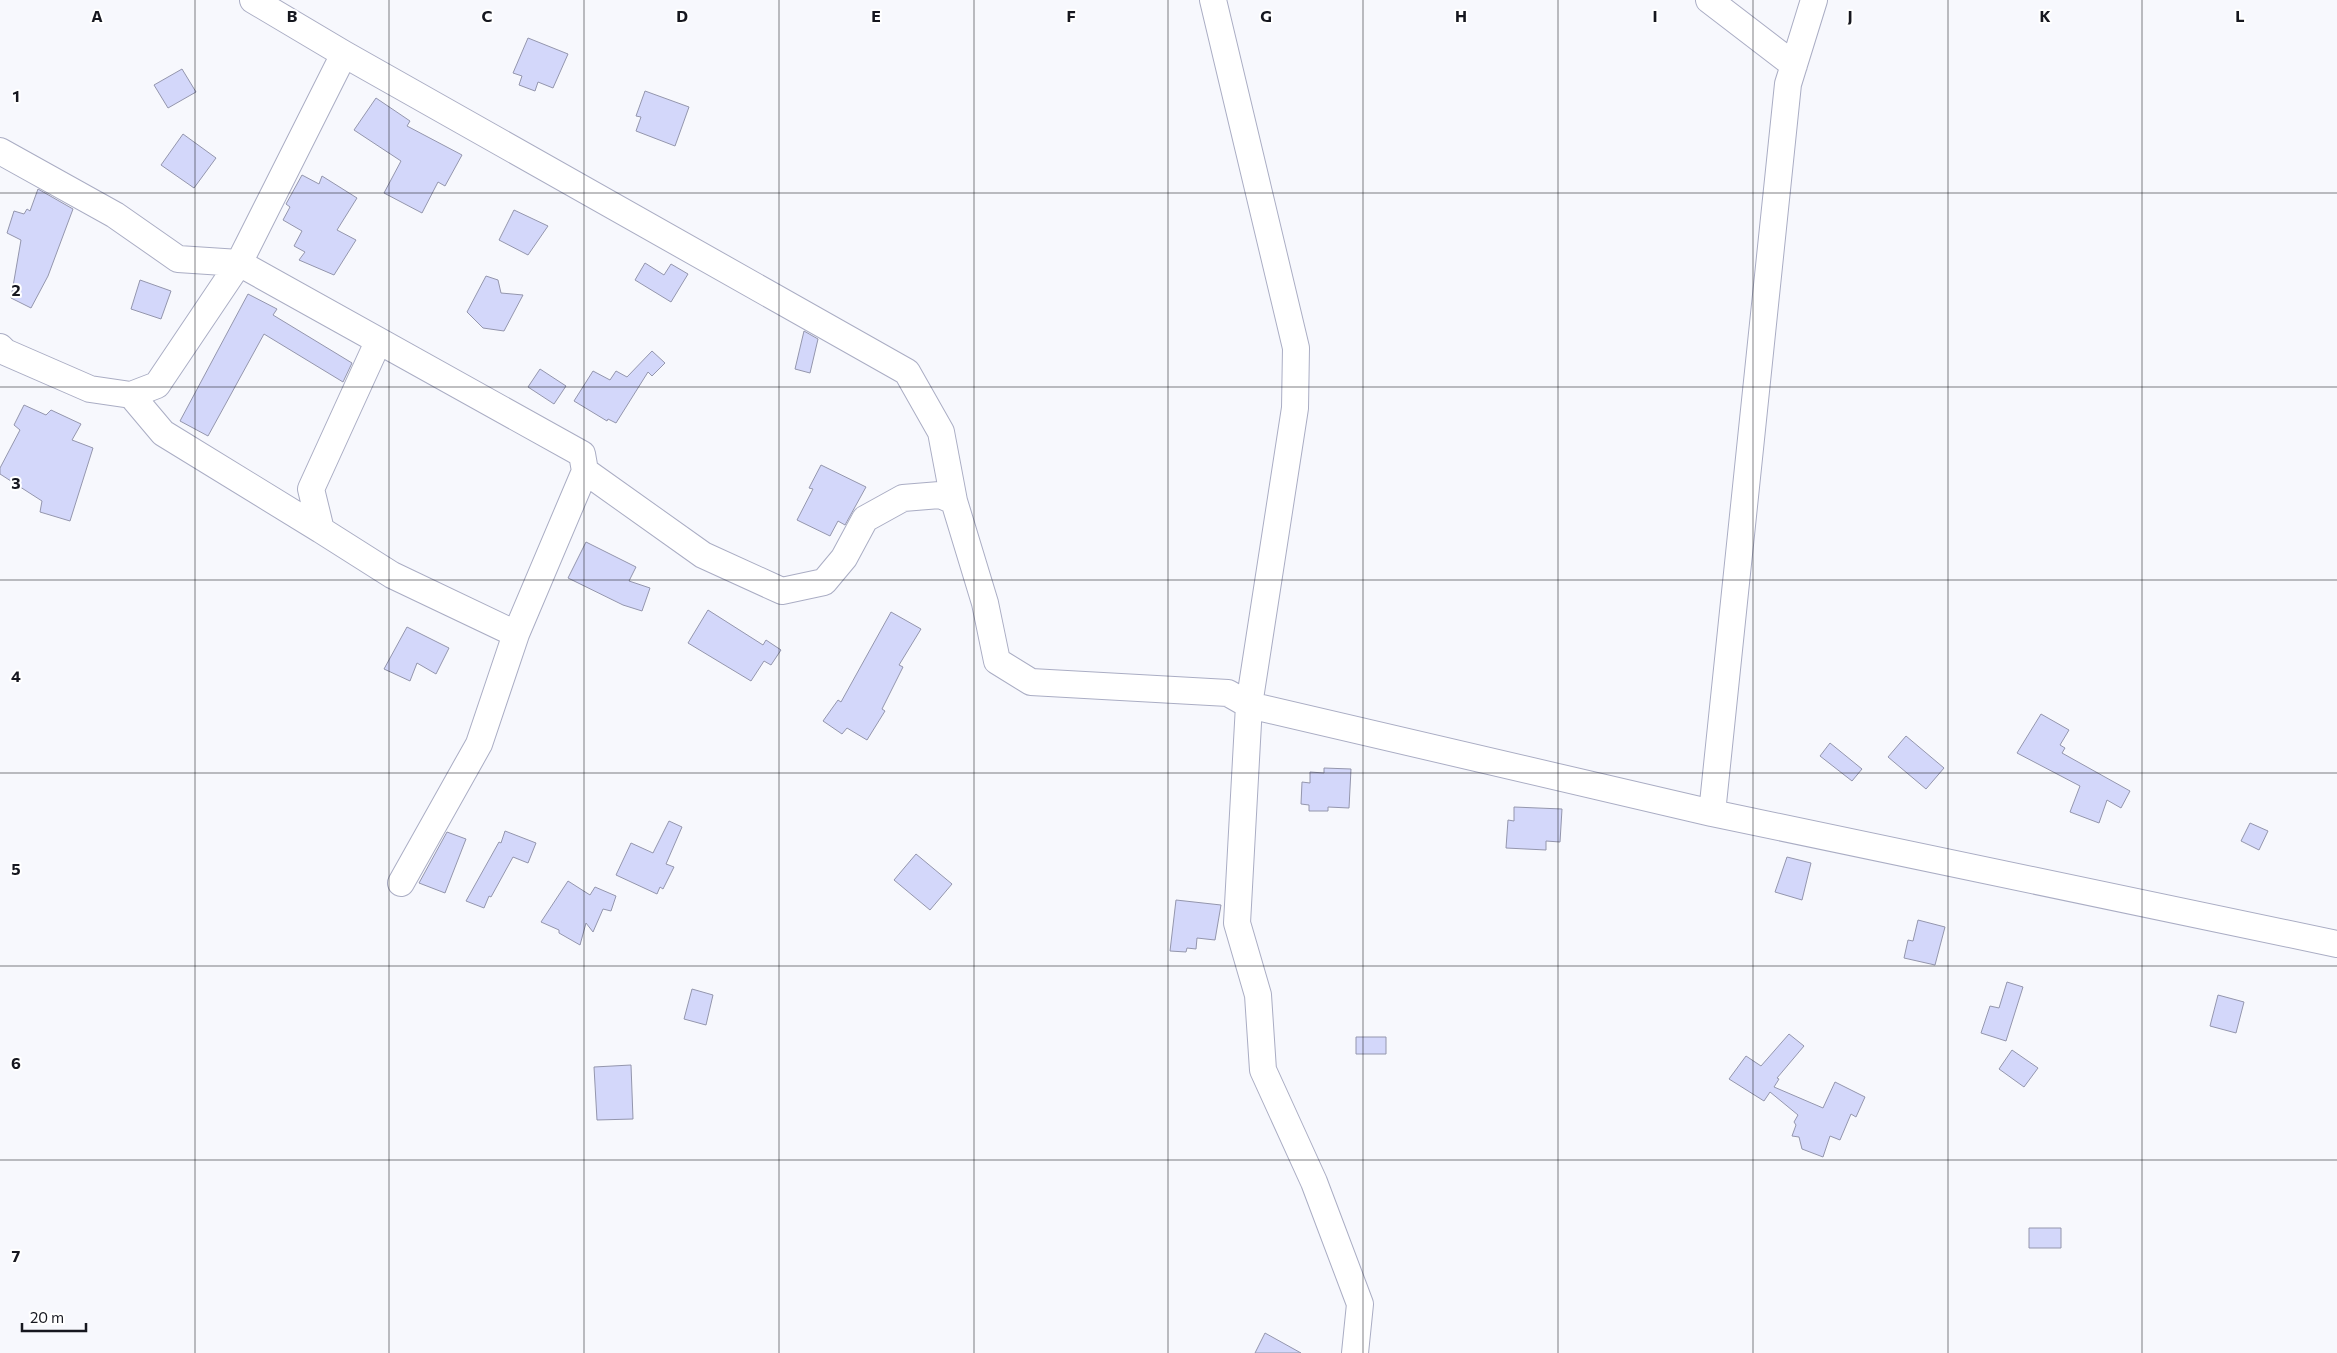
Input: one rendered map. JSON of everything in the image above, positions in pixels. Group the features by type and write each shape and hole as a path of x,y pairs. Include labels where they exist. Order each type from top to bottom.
{"street":[{"path":"253,0 344,54 907,372 941,432 954,501 985,603 997,661 1031,682 1228,693 1249,705 1712,813 2337,944"},
{"path":"1213,0 1296,348 1295,408 1249,705 1237,924 1258,995 1263,1070 1314,1182 1360,1304 1355,1353"},
{"path":"1709,0 1794,65"},
{"path":"1712,813 1788,84 1814,0"},
{"path":"0,347 5,352 90,389 131,395 157,386 240,263 344,54"},
{"path":"0,151 115,215 178,260 240,263 378,342 582,454 585,471 516,634 479,744 401,883"},
{"path":"321,530 311,489 378,342"},
{"path":"131,395 164,433 392,575 516,634"},
{"path":"585,471 703,555 782,591 824,582 844,558 865,519 903,498 940,495 954,501"}],"building":[{"path":"528,38 568,54 553,88 538,82 535,91 519,85 522,76 513,73"},
{"path":"182,69 196,92 168,108 154,85"},
{"path":"645,91 689,107 675,146 636,131 641,117 636,116"},
{"path":"376,98 410,121 407,126 462,155 445,186 438,182 422,213 384,193 401,161 354,130"},
{"path":"183,134 216,158 194,188 161,165"},
{"path":"302,175 319,184 322,176 357,198 337,230 356,240 334,275 299,260 305,252 294,246 302,231 283,220 290,207 286,204"},
{"path":"38,189 73,209 48,276 31,308 11,298 21,240 7,233 14,211 24,214 27,209 30,211"},
{"path":"514,210 548,226 528,255 499,240"},
{"path":"645,263 664,275 671,264 688,274 671,302 635,280"},
{"path":"486,276 498,280 501,293 523,295 504,331 483,328 467,312"},
{"path":"140,280 171,291 161,319 131,309"},
{"path":"248,294 277,309 273,315 352,363 343,382 264,334 208,436 180,421"},
{"path":"804,331 818,339 810,373 795,369"},
{"path":"652,351 665,363 652,376 648,372 616,423 608,419 607,421 574,401 593,371 610,380 616,371 627,377"},
{"path":"540,369 566,386 554,404 528,387"},
{"path":"24,405 46,415 51,410 81,424 72,440 93,448 70,521 40,512 42,501 0,474 0,468 20,430 14,425"},
{"path":"821,465 866,487 845,525 838,521 830,536 797,520 813,489 809,488"},
{"path":"586,542 636,567 629,581 650,588 642,611 623,605 568,578"},
{"path":"708,610 763,645 766,640 781,650 771,665 764,661 751,681 688,643"},
{"path":"891,612 921,629 899,665 903,667 882,709 885,711 867,740 847,728 842,734 823,721 838,700 841,702"},
{"path":"407,627 449,648 436,674 417,663 410,681 384,669"},
{"path":"2041,714 2069,730 2060,745 2065,748 2062,753 2130,791 2121,808 2107,800 2099,823 2070,812 2080,786 2017,753"},
{"path":"1906,736 1944,768 1926,789 1888,757"},
{"path":"1830,743 1862,769 1852,781 1820,756"},
{"path":"1324,768 1351,769 1349,808 1328,807 1328,811 1309,811 1309,805 1301,804 1302,782 1310,783 1310,772 1324,773"},
{"path":"1514,807 1562,809 1560,842 1546,841 1546,850 1506,848 1508,820 1514,821"},
{"path":"669,821 682,827 666,864 674,867 663,889 660,887 657,894 616,875 631,843 653,853"},
{"path":"2250,823 2268,831 2259,850 2241,841"},
{"path":"505,831 536,843 528,863 513,857 491,897 489,896 484,908 466,901 499,842 501,843"},
{"path":"447,832 466,839 445,893 419,883"},
{"path":"916,854 952,884 930,910 894,880"},
{"path":"1787,857 1811,863 1802,900 1775,892"},
{"path":"568,881 590,895 595,887 616,896 611,911 603,909 593,932 586,923 580,945 559,933 559,930 541,922"},
{"path":"1176,900 1221,905 1215,940 1197,938 1196,949 1187,948 1186,952 1170,951"},
{"path":"1918,920 1945,927 1935,965 1904,958 1908,940 1913,941"},
{"path":"2007,982 2023,987 2006,1041 1981,1033 1990,1006 1999,1008"},
{"path":"692,989 713,995 706,1025 684,1019"},
{"path":"2218,995 2244,1002 2236,1033 2210,1026"},
{"path":"1789,1034 1804,1046 1777,1078 1779,1079 1774,1087 1823,1108 1835,1082 1865,1097 1856,1117 1851,1114 1840,1140 1830,1136 1823,1157 1802,1149 1799,1137 1792,1136 1796,1125 1794,1122 1798,1115 1770,1092 1764,1101 1729,1079 1746,1056 1761,1066"},
{"path":"1356,1037 1386,1037 1386,1054 1356,1054"},
{"path":"2012,1050 2038,1068 2024,1087 1999,1069"},
{"path":"631,1065 633,1119 597,1120 594,1067"},
{"path":"2029,1228 2061,1228 2061,1248 2029,1248"},
{"path":"1265,1333 1301,1353 1255,1353"}]}
